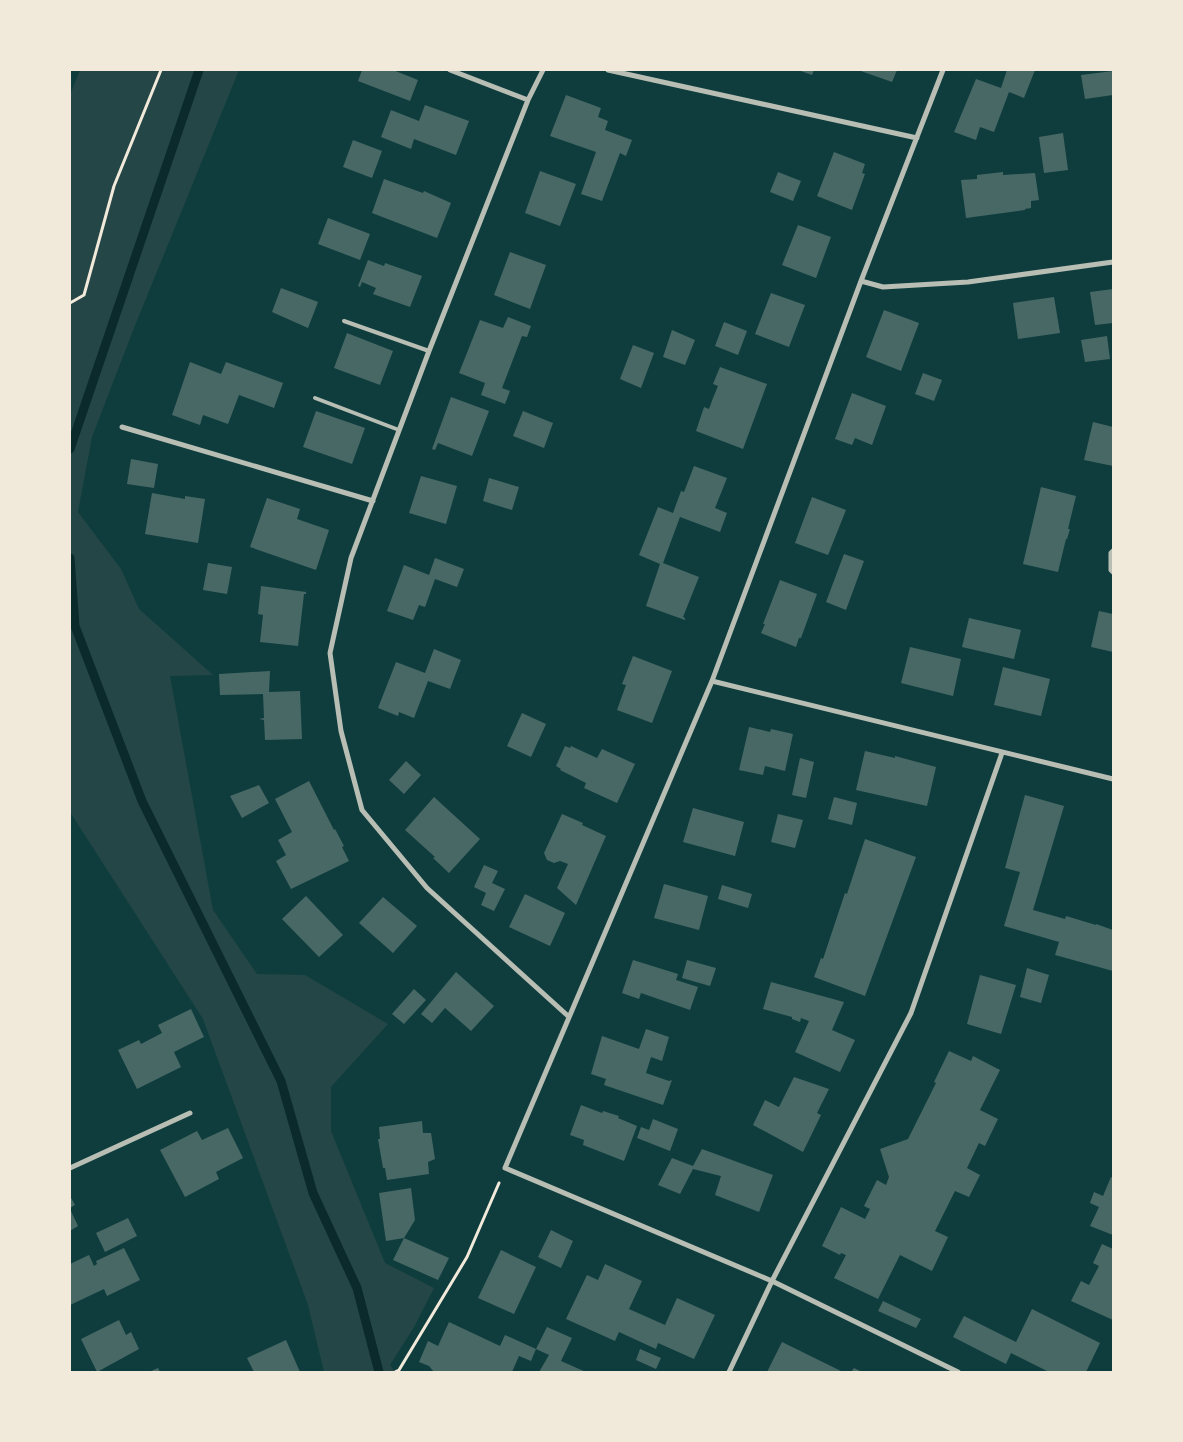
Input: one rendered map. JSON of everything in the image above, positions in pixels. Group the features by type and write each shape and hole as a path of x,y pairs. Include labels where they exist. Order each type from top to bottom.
{"street":[{"path":"450,70 528,100"},
{"path":"543,70 528,100 429,352 352,558 330,653 341,731 362,810 427,888 568,1016"},
{"path":"608,70 916,138"},
{"path":"943,70 861,281 712,681 505,1168 772,1281 958,1372"},
{"path":"861,281 883,287 968,282 1113,262"},
{"path":"122,427 373,501"},
{"path":"1113,551 1111,553 1111,570 1113,572"},
{"path":"712,681 1113,779"},
{"path":"729,1372 772,1281 911,1013 1002,753"},
{"path":"70,1168 190,1112"}],"lane":[{"path":"344,321 429,352"},
{"path":"315,398 399,430"}],"path":[{"path":"70,303 84,295 114,186 160,70"},
{"path":"397,1371 466,1257 505,1168"}],"shaded area":[{"path":"80,70 239,70 134,328 92,437 78,512 121,569 139,609 213,675 170,676 213,910 257,974 305,975 388,1024 331,1087 331,1131 385,1263 434,1288 414,1327 390,1365 395,1372 324,1372 308,1305 203,1019 70,812 70,95"}],"building":[{"path":"362,70 393,70 418,80 410,101 358,81"},
{"path":"798,70 814,70 812,75"},
{"path":"858,70 897,70 892,82"},
{"path":"1007,70 1035,70 1024,98 1009,92 994,132 980,127 976,140 954,132 976,79 1001,88"},
{"path":"1113,71 1113,95 1085,99 1081,75"},
{"path":"566,95 601,108 598,117 608,121 605,130 632,140 626,156 620,153 602,201 581,194 596,152 550,136"},
{"path":"425,105 469,121 456,155 414,139 411,149 381,137 391,110 419,121"},
{"path":"1063,133 1068,170 1044,173 1039,137"},
{"path":"353,140 382,151 372,178 343,167"},
{"path":"834,152 865,164 862,173 865,174 852,210 817,196"},
{"path":"540,171 576,184 560,226 525,213"},
{"path":"778,172 801,181 793,201 770,192"},
{"path":"1003,172 1003,175 1035,173 1039,200 1031,201 1031,208 1025,210 966,218 961,180 977,179 977,175"},
{"path":"384,179 423,193 424,191 451,203 437,238 372,213"},
{"path":"328,218 370,234 360,260 318,244"},
{"path":"798,225 831,237 816,278 782,265"},
{"path":"510,252 546,265 530,309 494,295"},
{"path":"368,260 384,266 385,263 422,276 410,307 373,294 376,288 362,282 360,287 358,286"},
{"path":"281,288 318,302 308,328 272,312"},
{"path":"1113,289 1113,323 1095,325 1090,292"},
{"path":"771,293 805,305 789,347 755,334"},
{"path":"1054,297 1060,333 1018,339 1013,303"},
{"path":"884,310 919,323 901,371 866,357"},
{"path":"508,317 531,326 527,337 522,336 502,388 510,391 505,404 481,395 485,383 459,373 480,320 503,328"},
{"path":"724,322 747,331 738,355 715,346"},
{"path":"672,330 695,340 685,365 663,357"},
{"path":"347,333 393,351 380,385 334,368"},
{"path":"1107,336 1110,359 1085,362 1081,340"},
{"path":"633,345 654,353 641,388 620,379"},
{"path":"190,362 221,374 226,362 283,383 274,408 239,395 228,424 203,415 200,425 172,415"},
{"path":"720,367 767,384 743,449 696,431 704,407 709,409 718,386 713,384"},
{"path":"923,373 942,380 934,401 915,394"},
{"path":"852,393 886,406 872,445 855,438 852,445 835,439"},
{"path":"451,397 489,411 472,456 438,443 435,450 432,449"},
{"path":"316,411 365,428 352,464 303,447"},
{"path":"523,411 553,423 544,448 513,436"},
{"path":"1093,422 1113,427 1113,466 1084,460"},
{"path":"131,459 158,464 154,488 127,484"},
{"path":"694,466 727,478 715,508 727,513 720,532 680,517 663,563 699,577 683,617 685,620 646,606 660,564 639,555 658,507 673,513 681,491 684,492"},
{"path":"421,476 457,486 446,524 409,513"},
{"path":"489,478 519,487 512,510 483,501"},
{"path":"1041,487 1076,496 1068,529 1070,529 1058,572 1023,564"},
{"path":"152,493 185,499 185,496 205,499 198,543 145,534"},
{"path":"812,497 846,510 828,555 795,543"},
{"path":"267,498 300,509 297,519 329,530 316,570 250,547"},
{"path":"844,554 864,561 846,610 826,602"},
{"path":"435,558 464,569 457,587 435,579 425,607 419,605 413,620 387,611 404,565 429,575"},
{"path":"208,563 232,567 227,594 203,590"},
{"path":"780,580 817,594 796,647 761,633"},
{"path":"261,586 306,592 304,594 298,646 260,642 263,615 258,614"},
{"path":"1099,611 1113,614 1113,652 1091,647"},
{"path":"969,618 1021,630 1014,659 962,647"},
{"path":"910,647 961,659 953,696 901,683"},
{"path":"434,649 461,660 450,689 428,681 414,718 399,712 398,716 378,708 396,662 425,673"},
{"path":"633,656 672,671 652,723 617,710 626,685 622,684"},
{"path":"1003,667 1050,679 1041,716 994,705"},
{"path":"270,671 269,692 300,691 302,739 265,740 264,720 259,719 264,718 263,694 220,695 219,674"},
{"path":"522,713 546,724 531,757 507,746"},
{"path":"749,727 770,732 771,729 793,734 785,771 765,766 763,775 739,770"},
{"path":"565,746 570,748 571,746 597,758 602,749 635,764 617,803 584,788 586,783 560,770 556,766"},
{"path":"865,751 895,758 895,756 936,767 927,806 856,790"},
{"path":"800,758 814,762 806,798 792,795"},
{"path":"406,761 421,775 404,794 389,780"},
{"path":"309,781 344,846 342,847 349,861 291,889 276,861 286,855 278,840 292,832 275,799"},
{"path":"259,785 269,803 242,818 230,796"},
{"path":"1025,795 1064,806 1033,910 1065,919 1066,916 1113,930 1113,971 1055,955 1059,942 1004,926 1020,872 1005,868"},
{"path":"434,797 480,839 449,873 433,858 435,857 405,830"},
{"path":"834,797 857,803 852,825 828,819"},
{"path":"693,808 744,822 735,856 683,842"},
{"path":"562,814 606,836 576,905 557,888 568,864 560,861 554,863 547,860 544,853"},
{"path":"778,814 803,820 795,848 771,842"},
{"path":"865,839 916,857 865,996 814,977 821,958 823,959"},
{"path":"484,865 498,871 492,883 505,889 494,911 481,905 486,893 474,887"},
{"path":"664,884 708,896 699,930 654,918"},
{"path":"722,885 752,894 748,908 718,899"},
{"path":"525,894 565,913 550,946 509,927"},
{"path":"306,896 343,935 319,957 282,919"},
{"path":"383,897 417,926 393,953 359,923"},
{"path":"633,960 678,974 676,980 698,987 690,1010 641,993 639,999 622,993"},
{"path":"687,960 716,968 710,986 682,978"},
{"path":"1027,968 1049,975 1041,1003 1020,997"},
{"path":"456,972 494,1006 471,1031 445,1008 432,1023 421,1014"},
{"path":"980,975 1016,985 1001,1034 967,1024"},
{"path":"771,982 844,1002 832,1030 855,1040 840,1072 795,1052 809,1021 801,1018 800,1022 792,1019 792,1017 763,1009"},
{"path":"414,989 426,1000 404,1024 392,1014"},
{"path":"191,1009 204,1037 174,1052 181,1067 137,1089 118,1050 139,1040 141,1044 162,1033 158,1025"},
{"path":"646,1029 669,1037 662,1061 651,1057 646,1073 669,1081 672,1080 663,1105 604,1085 606,1079 591,1074 602,1036 639,1049"},
{"path":"949,1051 971,1061 973,1056 1000,1070 980,1110 998,1119 985,1146 979,1143 967,1168 980,1175 969,1197 955,1191 935,1231 948,1237 932,1271 900,1255 878,1299 834,1278 846,1255 841,1253 840,1255 822,1246 841,1207 865,1219 870,1209 864,1206 877,1180 886,1185 889,1177 880,1149 908,1139 936,1083 934,1082"},
{"path":"794,1077 829,1089 817,1113 821,1115 803,1152 753,1125 765,1100 779,1107"},
{"path":"581,1105 602,1113 603,1111 619,1116 618,1118 637,1126 624,1161 583,1145 584,1140 570,1135"},
{"path":"653,1119 678,1129 670,1151 637,1138 641,1127 649,1130"},
{"path":"422,1121 423,1133 431,1133 435,1159 428,1162 429,1174 387,1180 378,1139 380,1139 379,1127"},
{"path":"228,1128 243,1158 216,1172 219,1179 185,1197 160,1150 197,1131 202,1140"},
{"path":"702,1149 773,1175 759,1212 715,1195 721,1176 693,1169 680,1194 658,1185 672,1158 693,1166"},
{"path":"1111,1177 1113,1178 1113,1235 1090,1226 1099,1207 1090,1203 1094,1192 1103,1196"},
{"path":"411,1188 415,1220 404,1238 386,1241 379,1193"},
{"path":"70,1196 75,1205 70,1208"},
{"path":"70,1209 78,1226 70,1231"},
{"path":"128,1218 137,1236 105,1252 96,1233"},
{"path":"551,1230 573,1241 561,1268 538,1257"},
{"path":"404,1238 449,1258 438,1280 393,1260"},
{"path":"1102,1244 1113,1249 1113,1320 1071,1301 1081,1281 1089,1285 1099,1266 1093,1263"},
{"path":"124,1248 140,1280 107,1296 104,1289 70,1305 70,1264 89,1255 94,1266 97,1264 96,1261"},
{"path":"501,1250 536,1267 514,1314 478,1298"},
{"path":"605,1264 642,1281 629,1309 665,1325 677,1298 715,1315 694,1359 658,1343 656,1349 619,1332 615,1341 566,1319 587,1275 598,1280"},
{"path":"883,1301 921,1319 916,1328 878,1311"},
{"path":"1032,1309 1100,1343 1086,1372 1049,1372 1011,1353 1006,1364 953,1337 964,1316 1016,1342"},
{"path":"119,1320 126,1335 131,1332 139,1349 97,1372 81,1339"},
{"path":"449,1322 500,1346 505,1335 536,1349 531,1361 519,1356 512,1372 434,1372 429,1366 419,1362 428,1341 438,1346"},
{"path":"547,1327 572,1338 561,1361 586,1372 539,1372 549,1355 536,1349"},
{"path":"286,1340 300,1372 254,1372 247,1358"},
{"path":"782,1342 843,1372 767,1372"},
{"path":"640,1349 661,1358 656,1369 636,1360"},
{"path":"158,1368 160,1372 149,1372"},
{"path":"854,1368 862,1372 851,1372"}],"waterway":[{"path":"70,449 199,70"},
{"path":"70,558 75,626 142,801 281,1081 313,1193 357,1288 379,1372"}]}
